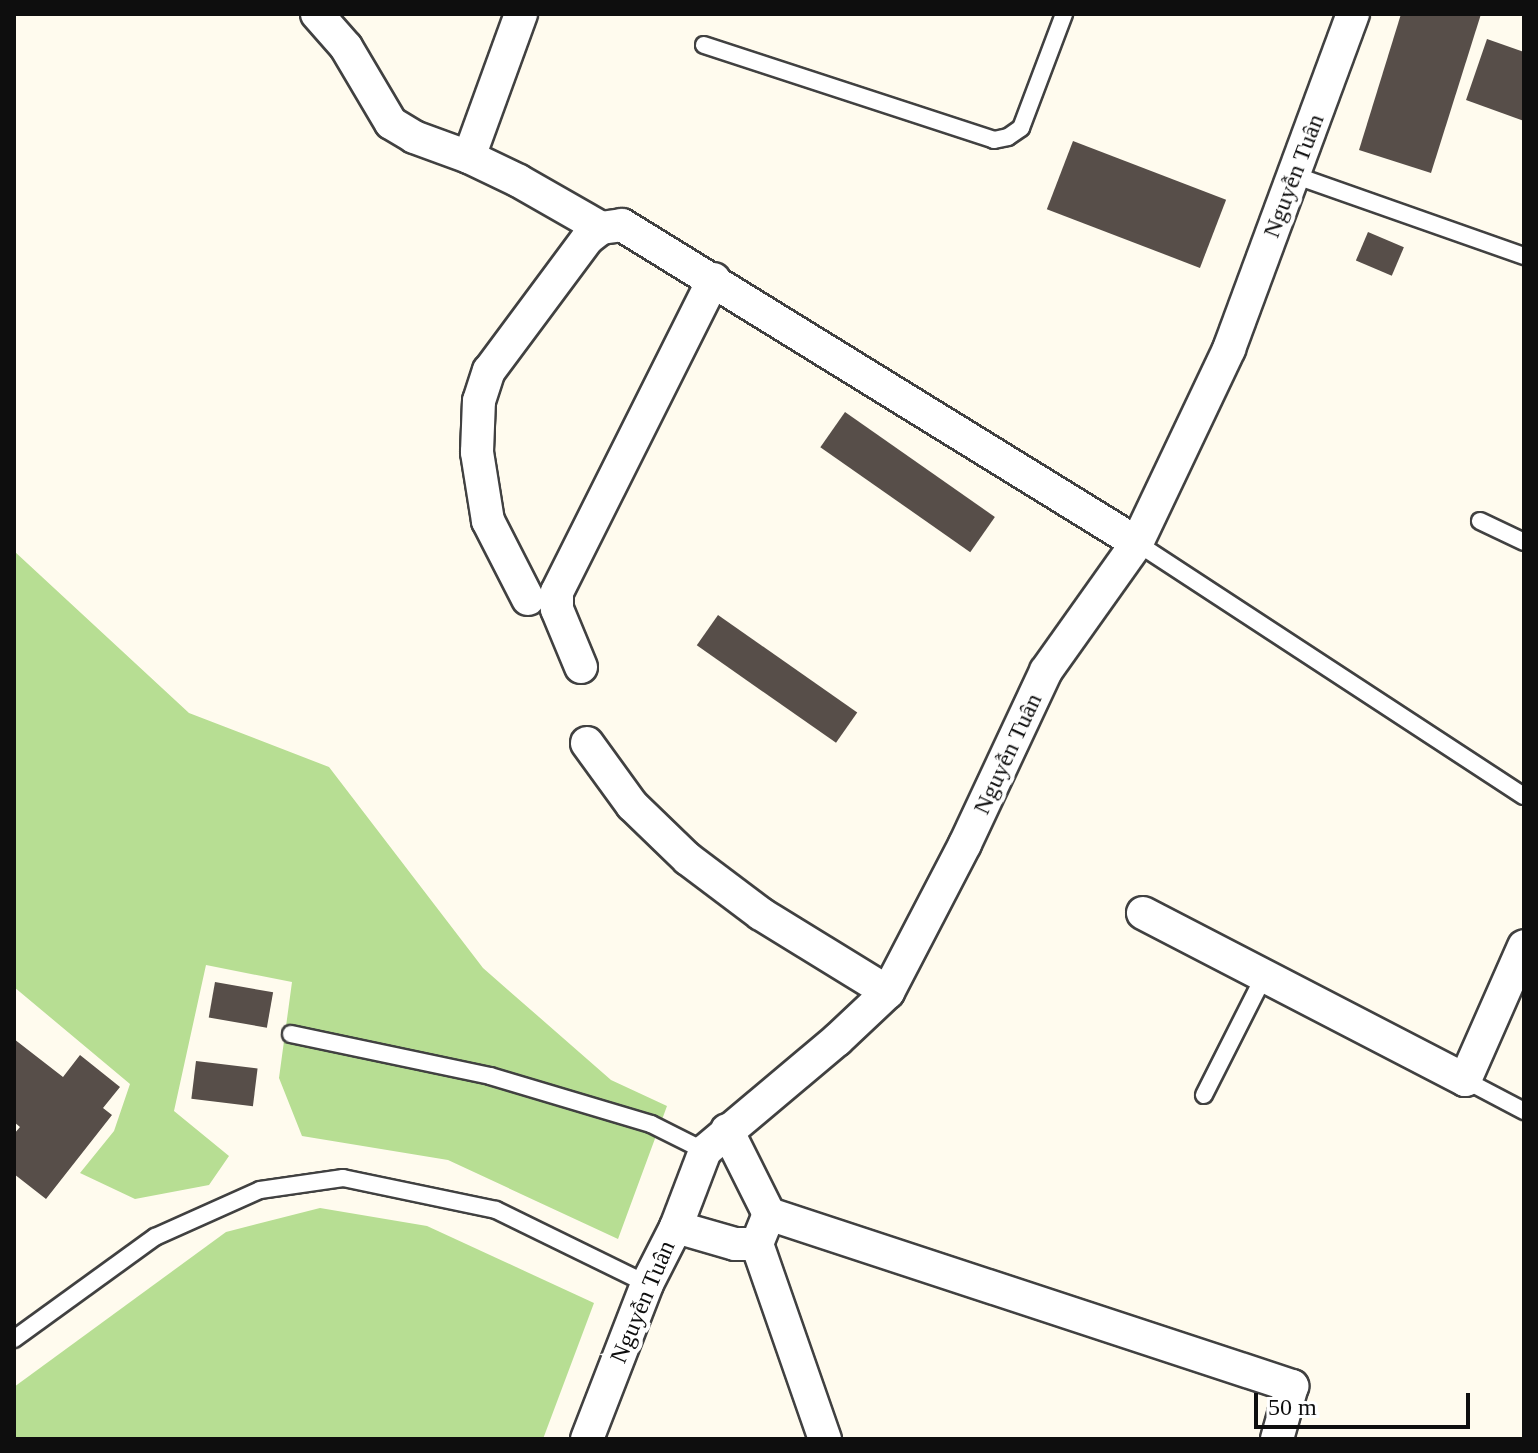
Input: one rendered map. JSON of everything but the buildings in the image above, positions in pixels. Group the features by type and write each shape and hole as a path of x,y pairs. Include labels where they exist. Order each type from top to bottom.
{"street":[{"path":"317,14 346,47 391,123 414,137 469,157 601,228"},
{"path":"469,157 521,14"},
{"name":"Nguyễn Tuân","path":"587,1439 647,1284 716,1141 837,1040 888,992 965,844 1046,671 1137,543 1229,349 1353,14"},
{"path":"528,599 488,521 477,452 479,401 489,371 587,239 601,228 622,225 1137,543"},
{"path":"581,667 566,639 557,609 557,592 714,279"},
{"path":"587,743 632,805 688,859 761,914 888,992"},
{"path":"1143,913 1465,1080 1524,946"},
{"path":"716,1141 769,1214 1292,1386 1277,1439"},
{"path":"769,1214 757,1244 825,1439"},
{"path":"676,1227 735,1244 757,1244"}],"lane":[{"path":"704,45 994,140 1008,137 1021,128 1064,14"},
{"path":"1294,175 1524,256"},
{"path":"1480,521 1524,542"},
{"path":"1137,543 1524,796"},
{"path":"1204,1095 1264,976"},
{"path":"291,1034 490,1076 716,1141"},
{"path":"1465,1080 1524,1111"},
{"path":"14,1339 155,1237 260,1190 343,1178 496,1210 647,1284"},
{"path":"14,1331 14,1339"}],"green space":[{"path":"14,551 189,713 329,767 483,968 611,1080 667,1106 618,1239 448,1160 302,1136 279,1078 292,982 206,965 174,1111 229,1156 209,1185 135,1199 80,1173 114,1131 130,1084 14,987"},
{"path":"320,1208 427,1226 594,1303 543,1439 14,1439 14,1387 226,1232"}]}
